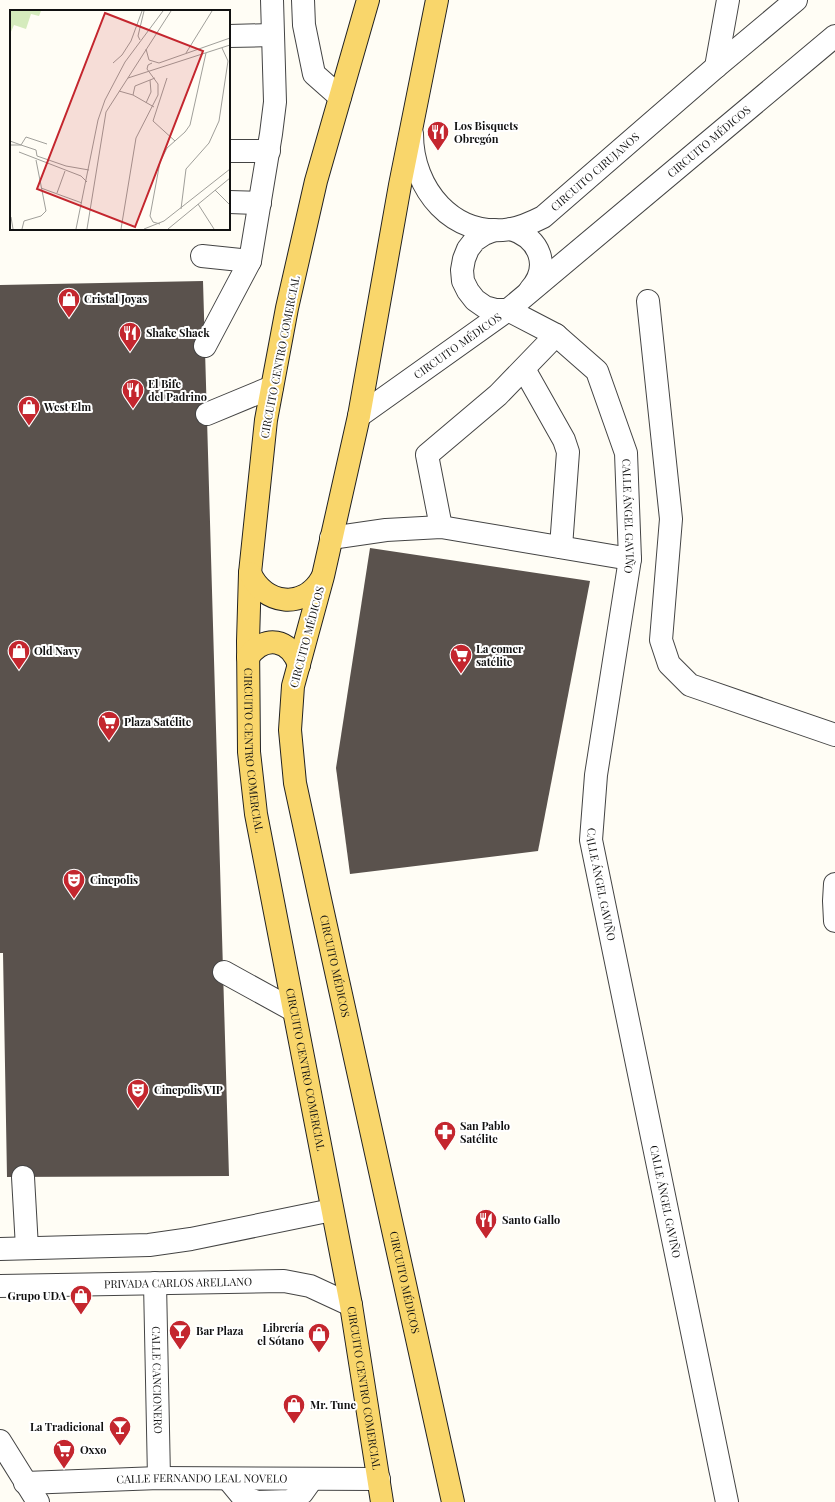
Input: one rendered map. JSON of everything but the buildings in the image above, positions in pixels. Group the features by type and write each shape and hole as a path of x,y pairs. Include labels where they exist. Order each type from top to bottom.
{"main road":[{"name":"CIRCUITO CENTRO COMERCIAL","path":"368,0 316,181 287,308 272,387 266,420 250,573 248,657 249,752 256,814 351,1305 382,1502"},
{"name":"CIRCUITO CIRUJANOS","path":"360,416 437,0"},
{"name":"CIRCUITO MÉDICOS","path":"360,416 323,576 293,686 290,730 295,783 453,1502"},
{"path":"250,573 253,581 259,589 276,599 285,600 304,596 318,584 323,576"},
{"path":"248,657 253,650 260,645 269,642 278,643 292,651 298,665"}],"street":[{"path":"205,346 250,260 269,151 275,102 272,0"},
{"path":"303,0 304,25 314,74 340,96"},
{"path":"716,67 728,0"},
{"name":"CIRCUITO CIRUJANOS","path":"412,130 414,161 419,176 436,203 448,214 462,222 478,228 503,230 528,225 543,217 716,67 796,0"},
{"path":"230,36 272,35"},
{"name":"CIRCUITO MÉDICOS","path":"360,416 508,310 835,36"},
{"path":"230,151 269,151"},
{"path":"230,202 260,203"},
{"path":"508,310 496,310 475,300 463,281 463,264 468,249 480,237 503,230 521,232 535,245 539,253 541,263 540,273 537,282 527,294"},
{"path":"202,256 250,260"},
{"path":"648,301 671,518 661,640 669,664 690,685 835,735"},
{"name":"CALLE ÁNGEL GAVIÑO","path":"508,310 556,335 597,371 626,453 630,559 596,775 591,840 727,1502"},
{"path":"441,527 427,455 498,395 556,335"},
{"path":"524,369 564,440 568,452 561,547"},
{"path":"207,414 272,387"},
{"path":"331,538 386,530 441,527 630,559"},
{"path":"835,884 835,921"},
{"path":"224,972 293,1010"},
{"path":"23,1177 27,1248"},
{"path":"0,1249 149,1245 191,1240 332,1210"},
{"name":"PRIVADA CARLOS ARELLANO","path":"0,1286 284,1281 310,1286 351,1305"},
{"name":"CALLE CANCIONERO","path":"155,1283 159,1478"},
{"path":"0,1441 38,1502"},
{"name":"CALLE FERNANDO LEAL NOVELO","path":"25,1483 159,1478 379,1479"}],"place":[{"name":"Los Bisquets Obregón","path":"438,152"},
{"name":"Cristal Joyas","path":"69,318"},
{"name":"Shake Shack","path":"130,352"},
{"name":"El Bife del Padrino","path":"133,410"},
{"name":"West Elm","path":"29,426"},
{"name":"Old Navy","path":"19,670"},
{"name":"La comer satélite","path":"461,674"},
{"name":"Plaza Satélite","path":"109,742"},
{"name":"Cinepolis","path":"74,900"},
{"name":"Cinepolis VIP","path":"138,1110"},
{"name":"San Pablo Satélite","path":"445,1152"},
{"name":"Santo Gallo","path":"486,1240"},
{"name":"Grupo UDA","path":"81,1316"},
{"name":"Bar Plaza","path":"180,1350"},
{"name":"Librería el Sótano","path":"319,1354"},
{"name":"Mr. Tune","path":"294,1424"},
{"name":"La Tradicional","path":"120,1446"},
{"name":"Oxxo","path":"64,1470"}]}
